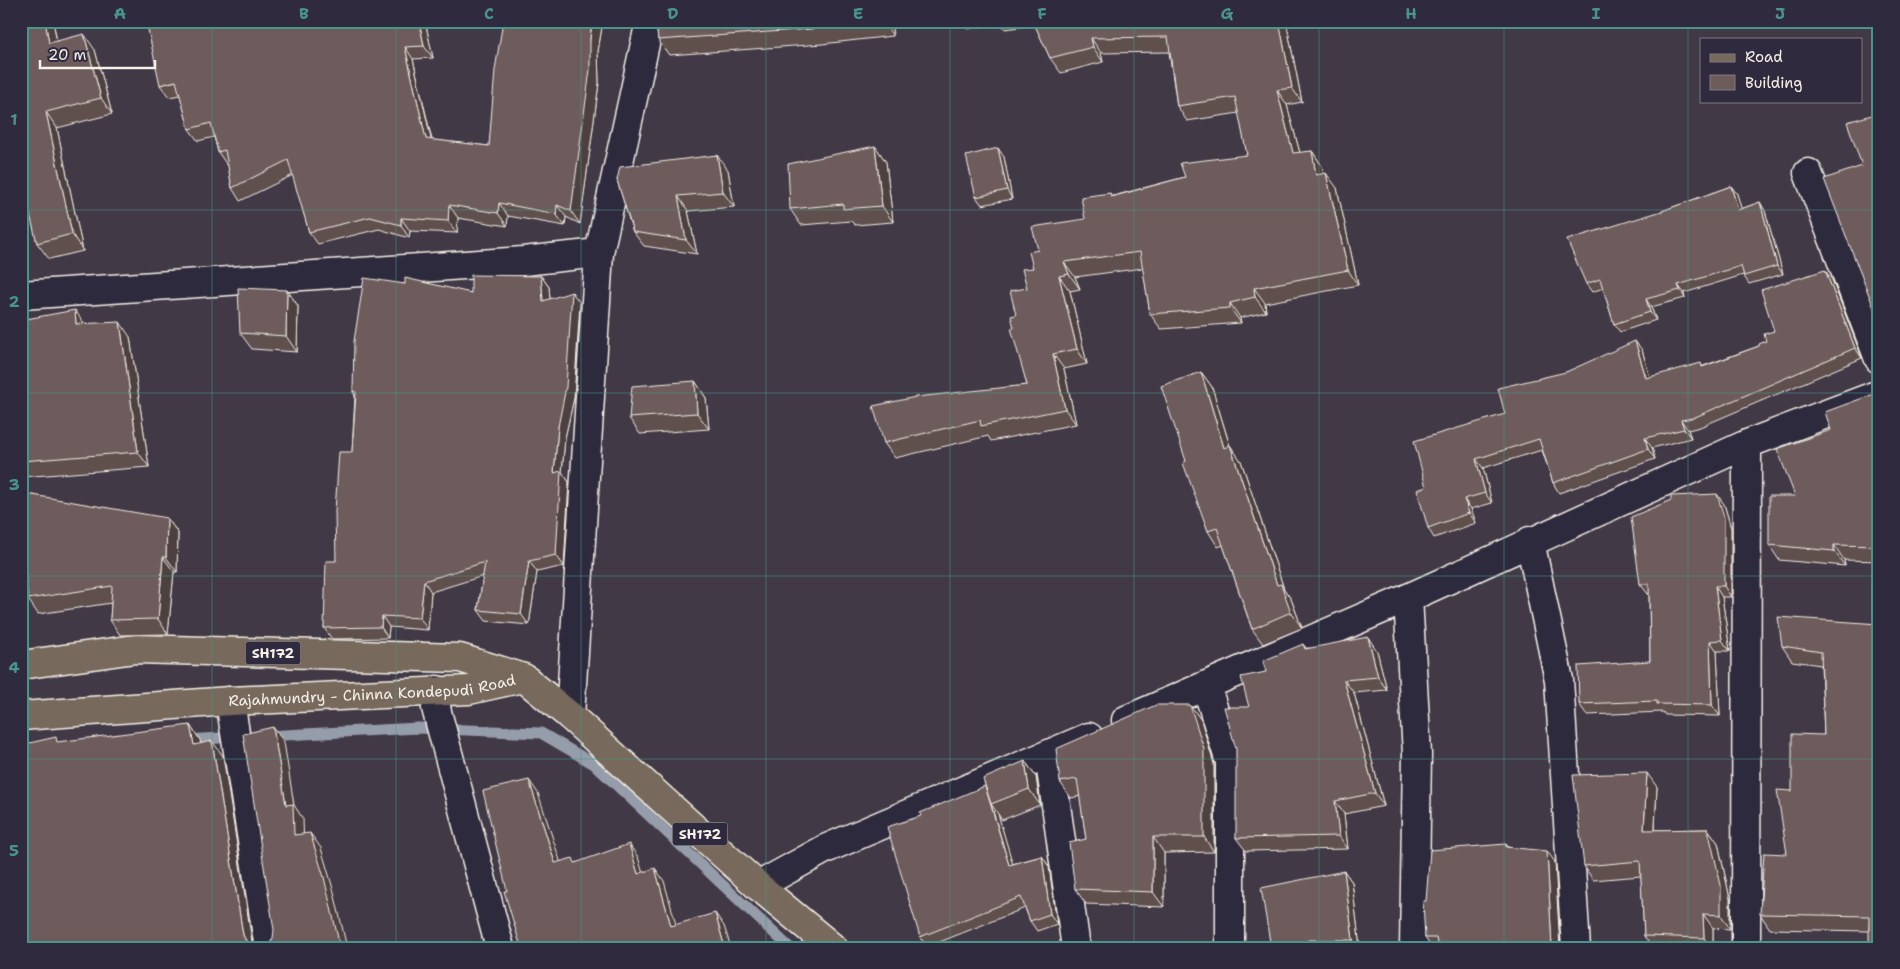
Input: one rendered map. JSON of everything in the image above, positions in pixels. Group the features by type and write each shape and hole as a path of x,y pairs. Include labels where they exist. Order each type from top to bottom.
{"main road":[{"name":"SH172","path":"21,665 134,649 194,650 460,658 524,678"},
{"name":"Rajahmundry - Chinna Kondepudi Road","path":"21,716 230,701 469,690 524,678 570,716 758,886 833,948"}],"street":[{"path":"570,716 599,253 650,21"},
{"path":"1808,172 1879,359"},
{"path":"21,295 514,262 599,253"},
{"path":"758,886 825,849 1049,755 1408,598 1747,444 1879,394"},
{"path":"1746,948 1747,444"},
{"path":"1530,541 1559,680 1576,948"},
{"path":"1408,598 1417,754 1414,948"},
{"path":"1206,685 1230,762 1230,948"},
{"path":"437,690 436,708 500,948"},
{"path":"230,701 270,948"},
{"path":"1049,755 1076,948"}],"building":[{"path":"21,21 45,21 49,43 84,34 101,98 46,112 72,234 37,243 21,182"},
{"path":"160,21 419,21 424,46 405,47 426,139 489,146 495,70 503,21 592,21 590,70 571,211 557,205 556,214 499,203 498,213 449,205 448,221 401,218 401,225 370,217 309,232 288,160 232,188 225,150 218,152 211,123 189,129 176,81 160,85 147,25"},
{"path":"656,21 876,21 811,29 658,40"},
{"path":"1033,21 1279,21 1292,88 1277,90 1293,153 1312,151 1316,175 1326,173 1348,270 1254,288 1255,297 1230,303 1230,308 1150,314 1140,252 1064,262 1069,274 1059,276 1077,349 1053,354 1065,409 981,426 980,420 884,443 873,406 916,397 1027,385 1011,328 1014,328 1011,316 1016,315 1010,291 1027,288 1022,269 1033,268 1029,252 1038,250 1032,227 1085,219 1081,197 1110,193 1111,197 1185,177 1180,163 1247,155 1235,97 1177,106 1168,37 1091,38 1093,47 1050,58"},
{"path":"1879,113 1879,321 1824,179 1862,166 1847,122"},
{"path":"875,146 882,206 843,209 843,204 790,209 788,164"},
{"path":"998,148 1007,190 976,197 966,156"},
{"path":"717,155 723,192 678,196 686,240 633,232 617,180 620,167"},
{"path":"1731,186 1738,210 1760,202 1777,266 1744,276 1741,266 1678,285 1680,290 1646,299 1650,312 1614,324 1600,279 1586,284 1567,240 1662,211"},
{"path":"1825,270 1855,348 1693,418 1681,420 1684,429 1645,438 1648,449 1553,483 1539,439 1476,459 1485,493 1464,499 1469,513 1428,528 1417,490 1426,487 1414,441 1505,414 1498,388 1566,372 1635,341 1646,378 1701,363 1702,367 1759,346 1759,344 1766,341 1764,334 1774,331 1761,290"},
{"path":"471,275 541,276 543,301 572,292 566,387 558,427 554,473 561,471 556,555 529,561 521,614 478,610 485,562 424,581 420,618 382,616 381,627 324,628 326,561 336,561 335,511 339,452 352,452 356,392 353,392 354,341 364,278 405,284 405,278 471,293"},
{"path":"238,288 287,290 286,336 240,333"},
{"path":"75,310 76,324 120,322 138,452 21,461 21,320"},
{"path":"1201,372 1224,448 1230,445 1277,585 1281,584 1291,612 1252,629 1217,528 1208,531 1183,463 1186,461 1161,386"},
{"path":"695,381 697,413 629,418 632,386"},
{"path":"1879,390 1879,546 1834,545 1834,551 1769,545 1769,496 1795,496 1777,449 1831,430 1825,412 1874,394"},
{"path":"21,493 167,518 166,557 163,557 158,619 110,620 112,586 28,599 21,531"},
{"path":"1717,494 1724,517 1724,586 1715,586 1722,640 1710,641 1712,705 1657,704 1657,701 1579,704 1578,666 1650,661 1649,584 1640,584 1631,517 1671,500 1671,496"},
{"path":"1778,617 1879,624 1879,948 1869,948 1869,916 1760,914 1764,853 1787,854 1777,790 1792,791 1792,734 1824,735 1821,652 1782,646"},
{"path":"1368,637 1378,677 1344,680 1375,793 1335,801 1339,836 1236,838 1236,749 1224,707 1249,707 1241,677 1266,672 1263,661 1303,644 1305,649"},
{"path":"1156,705 1190,705 1204,749 1204,837 1153,837 1153,892 1075,889 1069,843 1086,839 1077,779 1060,782 1056,749"},
{"path":"190,725 194,745 212,741 243,935 247,943 256,948 21,948 21,745 56,737 57,742"},
{"path":"273,727 286,805 293,804 294,835 310,833 324,877 340,947 357,944 358,948 262,948 269,945 273,938 274,930 243,734"},
{"path":"1025,761 1029,789 991,804 983,779"},
{"path":"1647,773 1644,830 1708,829 1721,885 1721,915 1703,914 1704,938 1644,936 1640,861 1584,866 1573,775"},
{"path":"529,780 555,863 573,858 575,863 629,844 638,874 655,868 671,926 715,913 725,948 508,948 520,944 504,891 507,891 483,791"},
{"path":"985,786 1009,865 1042,856 1050,914 1030,921 1021,897 920,937 887,827 921,816 920,813"},
{"path":"1506,844 1506,847 1547,851 1552,948 1438,948 1436,938 1425,938 1423,901 1426,901 1430,850"},
{"path":"1344,871 1353,940 1308,940 1310,948 1271,948 1261,888"}],"waterway":[{"path":"266,736 418,728 541,733 594,764 790,948"},
{"path":"186,740 237,737"}]}
